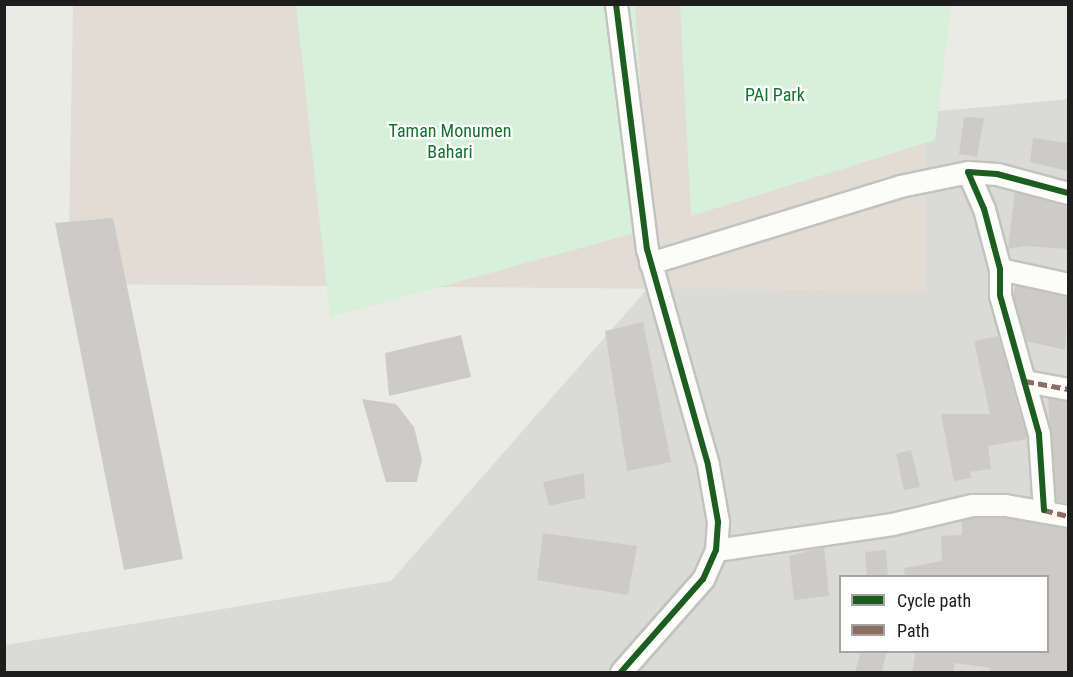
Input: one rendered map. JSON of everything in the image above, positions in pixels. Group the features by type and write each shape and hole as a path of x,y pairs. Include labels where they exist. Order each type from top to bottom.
{"street":[{"path":"616,4 650,262 708,465 718,522 716,550 703,579 684,604 621,672"},
{"path":"650,262 822,208 939,176 968,172 997,174 1068,192"},
{"path":"968,172 984,209 1000,269 1000,295 1026,381 1039,434 1044,510"},
{"path":"1000,269 1068,284"},
{"path":"1026,381 1068,389"},
{"path":"716,550 892,524 972,505 1044,510 1068,516"}],"shaded area":[{"name":"Taman Monumen Bahari","path":"73,5 927,5 925,291 68,284"},
{"path":"1068,99 1068,672 5,672 5,645 391,581 791,125"}],"green space":[{"name":"Taman Monumen Bahari","path":"296,5 635,5 650,229 330,317"},
{"name":"PAI Park","path":"680,5 951,5 935,140 691,216"}],"building":[{"path":"964,117 984,118 977,157 959,154"},
{"path":"1033,138 1068,143 1068,171 1030,162"},
{"path":"1015,192 1068,207 1068,249 1025,246 1008,249"},
{"path":"113,218 183,559 124,570 55,223"},
{"path":"1015,285 1068,296 1065,350 1026,341 1013,295"},
{"path":"643,322 671,462 627,471 605,331"},
{"path":"461,335 471,377 389,396 385,353"},
{"path":"998,336 1027,439 988,446 991,469 970,472 971,478 954,481 941,414 990,414 974,341"},
{"path":"1048,398 1068,401 1068,503 1056,501"},
{"path":"362,399 396,404 414,427 422,459 417,482 386,482"},
{"path":"911,450 920,487 904,490 896,454"},
{"path":"584,473 585,498 549,506 543,482"},
{"path":"1004,518 1068,528 1068,672 990,672 991,668 955,663 953,672 912,672 916,653 1049,653 1049,575 905,575 904,568 942,561 941,536 962,535 962,520"},
{"path":"543,533 637,546 628,595 537,580"},
{"path":"824,547 829,596 794,600 789,556"},
{"path":"886,550 888,575 867,575 865,552"},
{"path":"860,653 887,653 882,672 855,672"}],"marked path":[{"path":"1025,381 1068,389"},
{"path":"1044,510 1068,516"}],"cycle path":[{"path":"616,4 647,249 708,465 718,522 716,550 703,579 621,672"},
{"path":"1044,510 1039,434 1000,295 1000,269 984,209 968,172 997,174 1068,193"}]}
